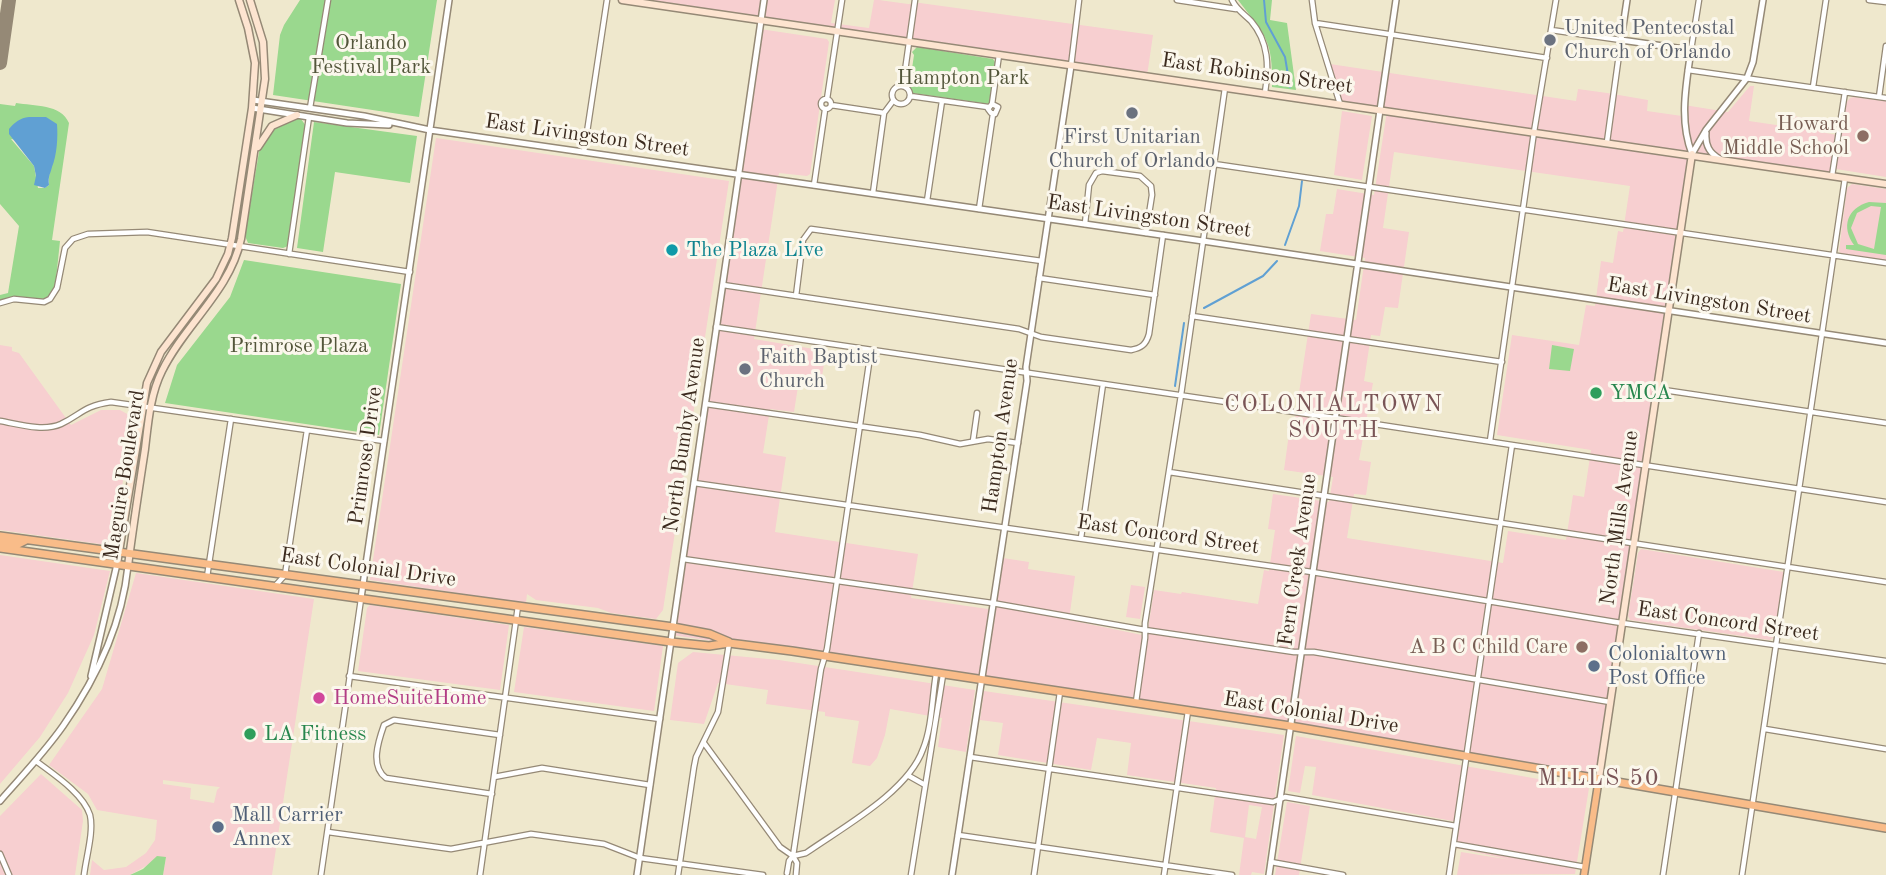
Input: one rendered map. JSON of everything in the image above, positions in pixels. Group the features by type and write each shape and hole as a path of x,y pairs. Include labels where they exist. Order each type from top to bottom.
{"highway":[{"name":"East Colonial Drive","path":"0,536 673,627 710,634 729,643"},
{"path":"0,541 18,544 26,539"},
{"name":"East Colonial Drive","path":"0,548 671,642 709,646 729,643 1290,726 1886,828"}],"main road":[{"name":"Maguire Boulevard","path":"117,564 147,383 161,352 206,295 231,245 252,108 255,63 239,0"},
{"name":"Maguire Boulevard","path":"128,566 151,408 160,374 169,357 217,294 234,264 240,246 262,101 264,51 258,20 250,0"},
{"name":"East Robinson Street","path":"622,0 1886,184"},
{"path":"255,151 272,126 297,115"},
{"name":"North Mills Avenue","path":"1585,871 1692,154"}],"street":[{"path":"310,108 328,0"},
{"name":"Primrose Drive","path":"321,875 449,0"},
{"path":"584,152 607,0"},
{"name":"North Bumby Avenue","path":"637,875 764,0"},
{"path":"842,0 827,99 831,105 884,113"},
{"path":"902,85 915,0"},
{"name":"Hampton Avenue","path":"952,875 1018,443 1031,333 1079,0"},
{"path":"1177,0 1237,9"},
{"path":"1232,0 1259,32 1266,50 1268,76 1265,93"},
{"path":"1312,0 1315,23 1340,104"},
{"name":"Fern Creek Avenue","path":"1269,875 1396,0"},
{"path":"1490,441 1534,132 1556,0"},
{"path":"1607,142 1627,0"},
{"name":"North Mills Avenue","path":"1692,154 1688,144 1684,109 1699,0"},
{"path":"1692,154 1706,130 1747,78 1753,62 1763,0"},
{"path":"1813,88 1826,0"},
{"path":"1869,0 1886,2"},
{"path":"1315,23 1547,58"},
{"path":"1551,30 1691,50"},
{"path":"1879,97 1886,46"},
{"path":"993,114 989,111 999,55"},
{"path":"1688,70 1886,98"},
{"path":"873,193 884,113 893,101 892,90 898,85 909,89 910,96 903,104 893,101"},
{"path":"1136,704 1156,550 1225,87"},
{"path":"1832,176 1845,92"},
{"path":"910,96 997,105 999,108 993,114 979,209"},
{"path":"814,185 825,110 821,103 827,99"},
{"name":"East Livingston Street","path":"253,100 430,130 1886,343"},
{"path":"927,201 942,100"},
{"path":"825,110 831,105"},
{"path":"252,108 297,115"},
{"name":"East Livingston Street","path":"297,115 347,123 406,125"},
{"path":"289,254 309,117"},
{"path":"1706,130 1707,147 1720,159"},
{"path":"1214,164 1886,263"},
{"path":"1084,224 1089,185 1097,173 1102,171 1140,176 1151,186 1152,195 1146,233"},
{"path":"1742,875 1845,178"},
{"path":"796,296 803,240 811,229 1042,261"},
{"path":"0,303 14,299 44,302 50,299 57,288 65,248 73,239 85,234 141,232 410,272"},
{"path":"723,285 1019,329 1041,337 1130,350 1140,348 1147,341 1163,236"},
{"path":"1039,278 1155,295"},
{"path":"1192,316 1502,362"},
{"path":"716,327 1886,502"},
{"path":"704,743 780,848 793,856 797,863 796,875 785,874 793,856 871,351"},
{"path":"1081,538 1103,384"},
{"path":"1656,388 1886,423"},
{"path":"0,421 50,427 61,424 92,405 111,402 384,441"},
{"path":"706,404 920,435 960,444 988,439 1018,443"},
{"path":"973,441 977,413"},
{"path":"207,577 231,419"},
{"path":"275,586 285,575 307,430"},
{"path":"1449,875 1511,444"},
{"path":"1169,472 1886,582"},
{"name":"East Concord Street","path":"694,483 1312,572 1490,602 1886,661"},
{"path":"683,559 992,603 1145,630 1301,651 1610,702"},
{"name":"Maguire Boulevard","path":"90,682 117,564"},
{"name":"Maguire Boulevard","path":"0,801 62,728 90,682 102,659 117,618 125,592 128,566"},
{"path":"480,875 519,606"},
{"path":"1663,875 1699,633"},
{"path":"678,875 694,767 718,712 729,643"},
{"path":"793,856 806,853 884,799 909,776 925,746 939,674"},
{"path":"911,875 939,674"},
{"path":"349,676 660,719"},
{"path":"1034,875 1060,692"},
{"path":"1164,875 1188,712"},
{"path":"492,794 386,778 379,773 376,761 381,732 387,722 394,720 500,735"},
{"path":"1765,729 1886,749"},
{"path":"970,757 1273,803 1285,797 1456,826"},
{"path":"35,760 75,793 90,816 84,875"},
{"path":"494,777 542,768 650,785"},
{"path":"909,776 925,785"},
{"path":"328,832 451,849 531,834 604,844 640,858 763,875"},
{"path":"958,835 1232,875"},
{"path":"1454,844 1585,871"},
{"path":"0,854 9,875"},
{"path":"1271,862 1343,875"}],"shaded area":[{"path":"622,0 835,0 831,23 869,28 874,0 879,0 920,3 1153,35 1147,76"},
{"path":"760,29 827,39 829,42 810,174 779,173 754,339 826,351 821,383 799,380 794,412 770,409 763,453 786,457 775,532 918,554 911,598 995,610 1003,558 1029,562 1028,569 1075,576 1069,620 1147,636 1154,590 1258,604 1264,570 1269,571 1275,530 1268,529 1273,494 1329,502 1333,477 1284,470 1291,419 1295,419 1311,314 1356,320 1365,258 1320,251 1326,214 1333,214 1337,189 1374,195 1387,111 1343,104 1330,64 1576,101 1578,89 1607,93 1648,100 1647,111 1682,116 1684,105 1728,112 1750,86 1754,86 1749,121 1783,126 1785,114 1821,122 1820,132 1837,135 1831,176 1690,155 1599,779 1290,726 672,635","holes":["1394,152 1630,186 1623,232 1618,231 1613,263 1601,261 1595,306 1586,305 1579,345 1512,335 1497,435 1591,450 1584,497 1573,495 1566,540 1508,531 1503,563 1347,538 1354,494 1366,495 1371,462 1359,460 1373,383 1364,381 1371,335 1380,336 1385,307 1398,308 1409,232 1383,228"]},
{"name":"Howard Middle School","path":"1854,97 1886,101 1886,177 1836,169 1845,104"},
{"path":"1342,111 1372,116 1362,180 1334,175"},
{"path":"436,138 729,181 663,610 656,619 536,600 527,594 526,603 370,580"},
{"path":"1852,184 1886,189 1886,260 1842,254 1839,251 1847,188"},
{"path":"0,345 12,347 12,351 19,353 71,425 101,410 120,410 129,415 131,422 114,546 0,530"},
{"path":"1641,549 1784,572 1775,636 1770,640 1630,620 1628,616 1638,553"},
{"path":"0,555 110,571 94,635 68,693 40,737 0,784"},
{"path":"136,573 314,599 272,875 163,875 166,858 130,875 90,875 92,860 104,870 126,867 146,853 155,840 157,820 97,810 88,794 49,765 102,689","holes":["163,780 220,787 214,803 190,799 191,788 163,784"]},
{"path":"1131,585 1145,587 1140,619 1126,617"},
{"path":"370,605 509,625 500,690 358,671 367,608"},
{"path":"524,627 663,646 654,711 514,692"},
{"path":"693,652 779,660 975,690 966,752 938,747 942,718 890,709 877,758 870,766 852,763 859,721 825,716 825,712 766,704 768,690 718,683 704,724 670,720 678,663"},
{"path":"984,691 1284,735 1264,874 1252,872 1251,875 1239,875 1244,838 1210,832 1216,788 1127,775 1131,743 1097,738 1091,770 998,755 1003,723 980,720","holes":["1249,805 1262,807 1256,839 1245,837"]},
{"path":"1296,736 1589,788 1575,874 1457,875 1461,852 1511,860 1456,848 1458,822 1312,795 1316,767 1305,766 1300,793 1288,791"},
{"path":"41,774 82,810 83,821 75,875 0,875 0,816"},
{"path":"1287,802 1310,806 1299,875 1275,875"}],"green space":[{"name":"Orlando Festival Park","path":"300,0 437,0 419,117 273,95 280,35"},
{"path":"1238,0 1272,0 1270,20 1287,23 1296,90 1272,87 1271,58 1266,39"},
{"name":"Hampton Park","path":"917,47 993,59 995,62 989,104 912,93 906,83 910,82 914,55 912,52"},
{"path":"16,103 53,109 60,112 69,123 52,240 60,241 55,289 44,299 37,300 0,300 0,295 8,293 19,226 0,204 0,104 15,106","holes":["11,139 56,146 49,185 38,188 34,166"]},
{"name":"Orlando Festival Park","path":"293,119 301,119 306,126 288,246 283,248 248,243 245,236 260,146 274,128"},
{"path":"314,122 417,136 410,183 335,172 323,252 297,248"},
{"path":"1869,202 1886,203 1886,255 1846,249 1846,245 1854,245 1848,232 1848,219 1851,213","holes":["1871,206 1881,207 1874,249 1858,244 1851,228 1857,213"]},
{"name":"Primrose Plaza","path":"244,260 401,284 379,435 165,403 177,365 230,297"},
{"path":"1552,345 1574,349 1570,371 1549,369"},
{"path":"157,856 166,857 163,875 130,875 143,869"}],"water":[{"path":"29,117 46,117 57,124 55,157 49,185 45,188 34,185 34,166 9,134 9,129 16,122"}],"waterway":[{"path":"1264,0 1266,22 1285,57 1290,87"},
{"path":"1285,245 1299,206 1302,181"},
{"path":"1204,308 1263,276 1277,261"},
{"path":"1175,386 1184,323"}],"taxiway":[{"path":"0,63 9,0"}],"place":[{"name":"United Pentecostal Church of Orlando","path":"1550,40"},
{"name":"First Unitarian Church of Orlando","path":"1132,113"},
{"name":"Howard Middle School","path":"1863,136"},
{"name":"The Plaza Live","path":"672,250"},
{"name":"Faith Baptist Church","path":"745,369"},
{"name":"YMCA","path":"1596,393"},
{"name":"A B C Child Care","path":"1582,647"},
{"name":"Colonialtown Post Office","path":"1594,666"},
{"name":"HomeSuiteHome","path":"319,698"},
{"name":"LA Fitness","path":"250,734"},
{"name":"Mall Carrier Annex","path":"218,827"}],"district":[{"name":"COLONIALTOWN SOUTH","path":"1334,418"},
{"name":"MILLS 50","path":"1599,779"}]}
